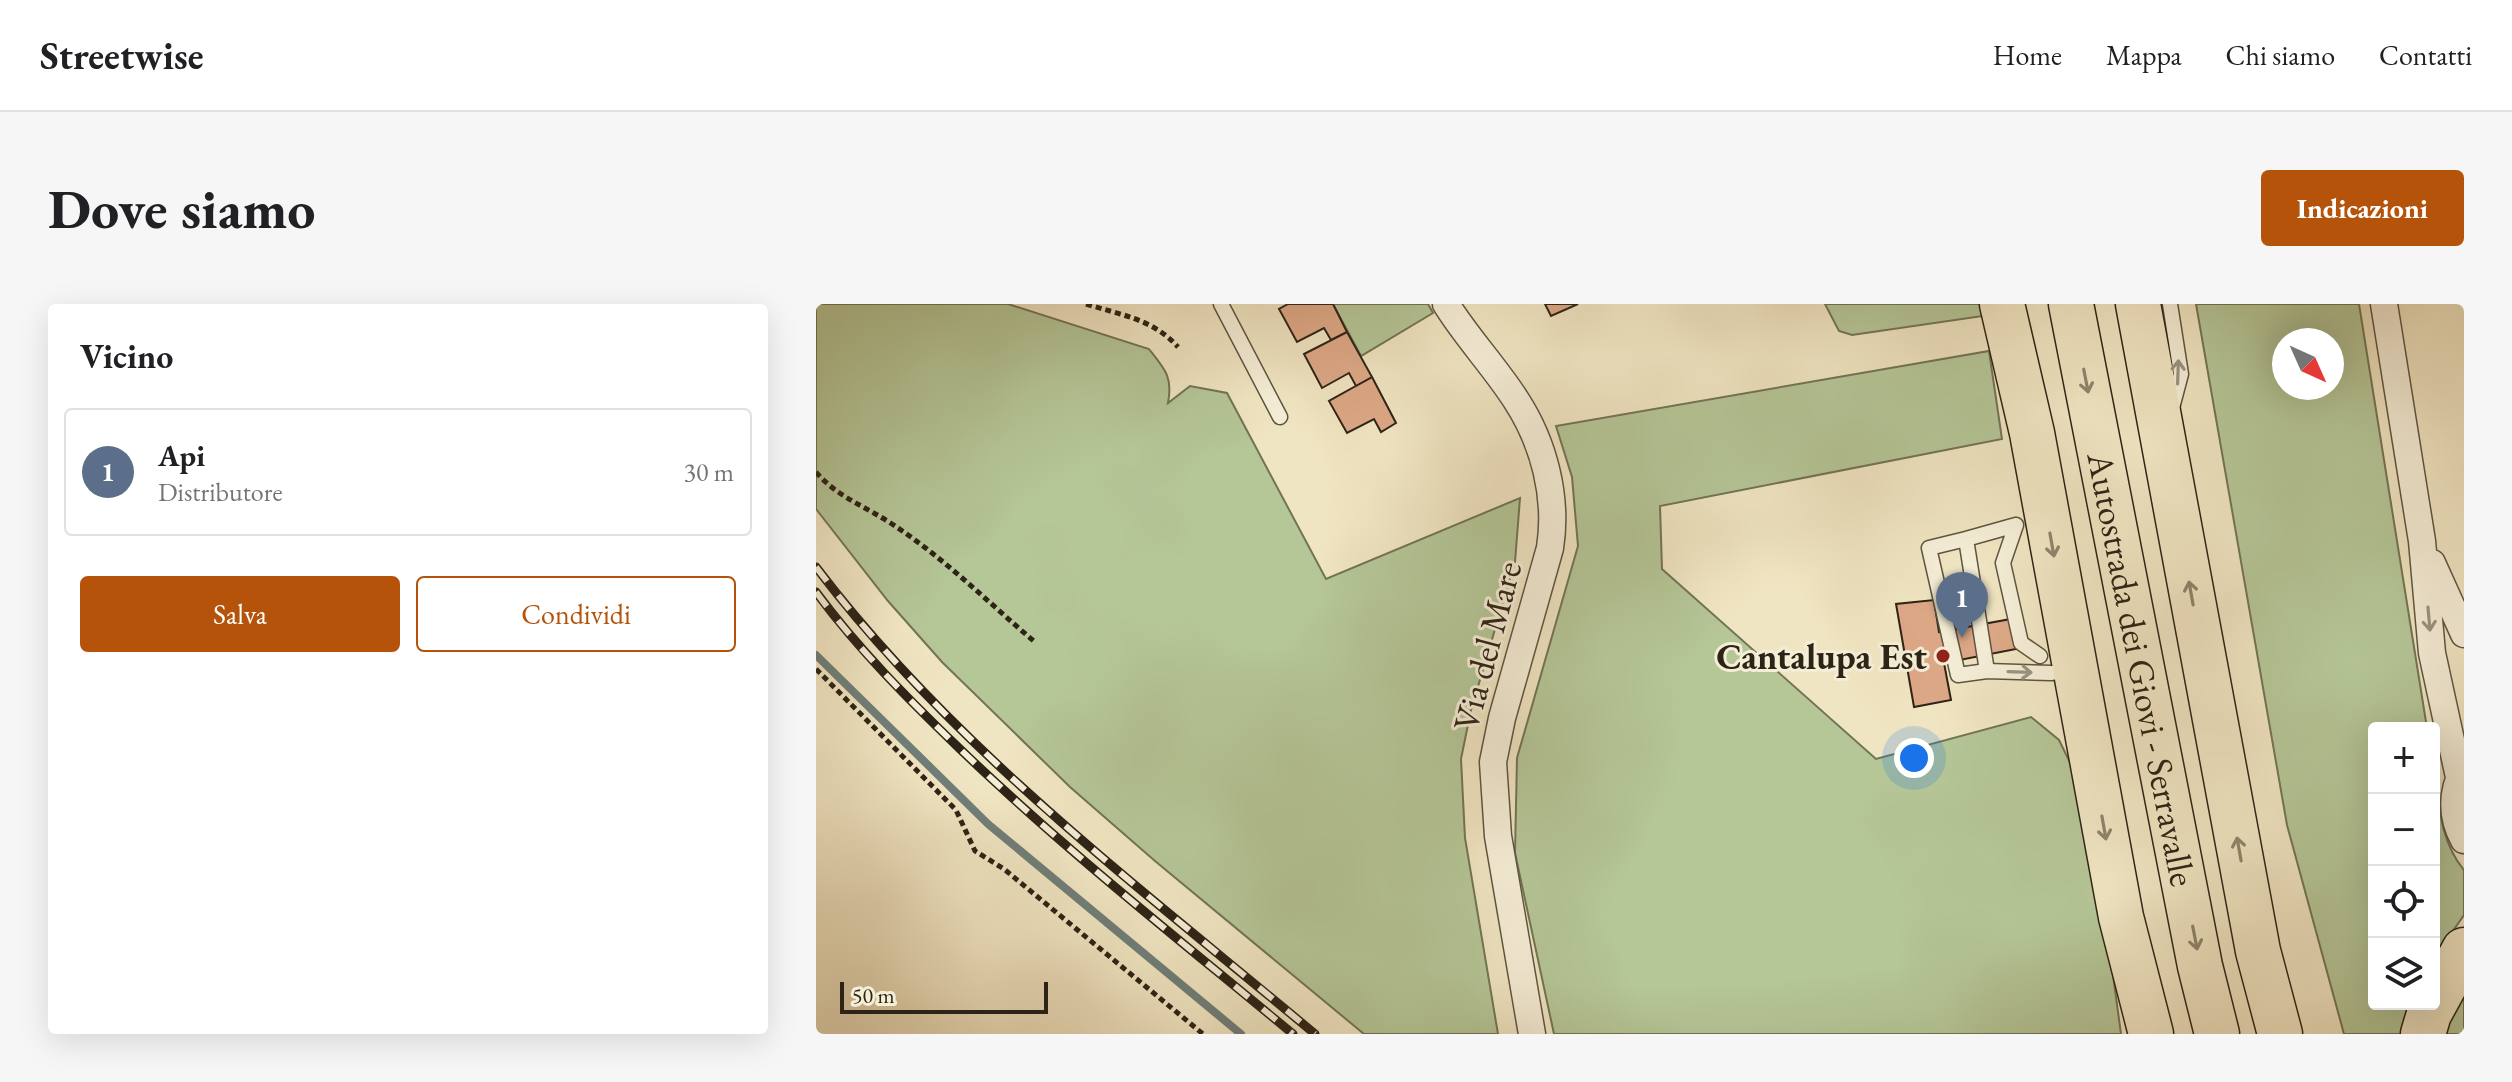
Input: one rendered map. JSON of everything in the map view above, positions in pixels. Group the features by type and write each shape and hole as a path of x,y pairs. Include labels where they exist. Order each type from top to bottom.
{"highway":[{"path":"1995,304 2003,367 2027,490 2027,511 2016,525"},
{"path":"2002,304 2032,433 2121,917 2151,1034"},
{"name":"Autostrada dei Giovi - Serravalle","path":"2071,304 2200,966 2217,1034"},
{"name":"Autostrada dei Giovi - Serravalle","path":"2138,304 2258,951 2280,1034"},
{"path":"2046,664 2064,692 2094,770"},
{"path":"2423,1034 2429,1014 2464,950"}],"street":[{"name":"Via del Mare","path":"1446,304 1517,402 1538,446 1552,489 1550,548 1502,718 1493,762 1498,836 1532,1034"},
{"path":"2384,304 2422,541 2432,653 2462,773 2454,793 2454,810 2464,840"},
{"path":"2422,541 2464,634"}],"lane":[{"path":"1221,304 1280,417"},
{"path":"2163,439 2181,374 2170,304"},
{"path":"2016,525 1929,548 1958,675 2046,664"},
{"path":"2016,525 2003,563 2021,643 2046,664"},
{"path":"1966,539 1987,671"}],"path":[{"path":"1086,304 1144,322 1164,332 1178,347"},
{"path":"816,472 830,488 891,523 928,551 1036,643"},
{"path":"816,669 956,810 975,851 1004,869 1203,1034"}],"green space":[{"path":"816,304 1008,304 1149,349 1166,374 1168,403 1190,386 1227,393 1326,579 1520,498 1515,562 1471,710 1461,759 1465,838 1498,1034 1364,1034 1070,787 942,662 888,601 816,509"},
{"path":"1333,304 1428,304 1433,313 1361,356"},
{"path":"1825,304 1981,304 1983,316 1852,335 1839,331"},
{"path":"2196,304 2359,304 2426,722 2368,722 2368,1010 2411,1010 2402,1034 2344,1034 2287,825"},
{"path":"1989,351 2002,439 1660,506 1662,569 1876,759 2031,717 2059,740 2080,783 2102,894 2121,1034 1554,1034 1515,853 1517,758 1578,546 1572,477 1556,426"},
{"path":"2440,811 2450,848 2464,870 2464,915 2440,949"},
{"path":"2464,976 2464,1034 2438,1034"}],"building":[{"path":"1288,304 1333,304 1347,332 1331,340 1324,328 1297,342 1279,309"},
{"path":"1545,304 1578,304 1551,316"},
{"path":"1347,332 1372,377 1356,386 1349,373 1322,388 1304,354"},
{"path":"1372,377 1396,423 1381,432 1374,419 1347,433 1329,401"},
{"name":"Cantalupa Est","path":"1934,600 1939,632 2011,619 2016,649 1944,663 1951,700 1914,707 1896,604"}],"waterway":[{"path":"816,655 988,824 1241,1034"}],"railway":[{"path":"816,567 870,633 989,756 1117,870 1315,1034"},
{"path":"816,592 885,674 1000,786 1293,1034"}],"place":[{"name":"Api","path":"1962,638"},
{"name":"Cantalupa Est","path":"1943,656"}]}
